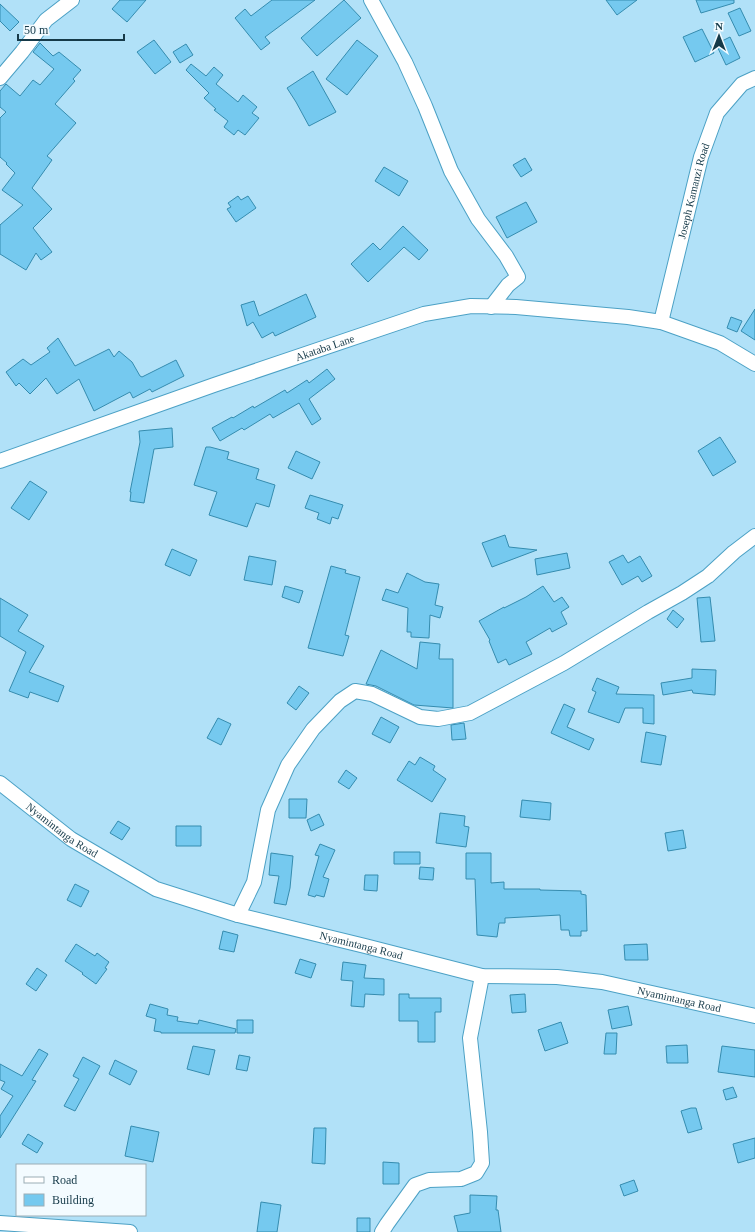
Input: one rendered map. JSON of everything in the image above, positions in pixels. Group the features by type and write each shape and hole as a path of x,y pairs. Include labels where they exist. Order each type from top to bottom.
{"street":[{"path":"0,78 46,20 72,0"},
{"path":"371,0 405,62 425,106 451,171 478,219 506,256 518,278 508,285 491,307"},
{"name":"Joseph Kamanzi Road","path":"661,322 701,156 717,114 742,84 755,78"},
{"name":"Akataba Lane","path":"0,460 222,382 424,314 471,306 516,307 628,316 661,322 720,343 755,364"},
{"path":"238,915 254,882 268,810 288,766 313,729 340,701 354,691 372,694 420,717 438,719 470,713 564,663 682,593 708,576 734,552 755,536"},
{"name":"Nyamintanga Road","path":"0,783 71,839 156,890 238,915 482,976 557,977 602,982 755,1016"},
{"path":"382,1232 415,1185 429,1180 461,1179 476,1173 482,1163 470,1038 482,976"},
{"path":"0,1223 130,1232"}],"building":[{"path":"120,0 146,0 127,22 112,9"},
{"path":"272,0 315,0 265,37 270,43 261,50 235,18 245,9 251,16"},
{"path":"344,0 361,18 317,56 301,38"},
{"path":"606,0 637,0 617,15"},
{"path":"696,0 734,0 734,3 701,13"},
{"path":"0,4 19,22 10,31 0,21"},
{"path":"740,8 751,31 739,36 728,13"},
{"path":"702,29 714,53 695,62 683,37"},
{"path":"730,37 740,58 726,65 716,44"},
{"path":"154,40 171,62 155,74 137,52"},
{"path":"357,40 378,56 347,95 326,79"},
{"path":"40,43 53,56 59,52 81,70 73,79 75,81 55,104 76,123 47,156 52,160 32,188 52,209 33,228 52,252 41,260 36,253 26,270 0,254 0,225 23,205 2,190 15,173 0,157 0,118 6,112 0,107 0,91 6,84 20,96 33,80 40,85 54,69 33,52"},
{"path":"186,44 193,55 180,63 173,52"},
{"path":"191,64 206,76 214,67 223,75 216,84 238,102 243,95 257,107 252,113 259,118 245,135 238,130 234,135 224,127 228,121 214,110 216,109 204,98 209,93 186,70"},
{"path":"313,71 336,112 309,126 287,88"},
{"path":"525,158 532,170 521,177 513,165"},
{"path":"384,167 408,181 399,196 375,181"},
{"path":"238,196 241,200 248,196 256,208 236,222 227,209 231,207 228,203"},
{"path":"526,202 537,222 507,238 496,217"},
{"path":"403,226 428,250 419,260 404,247 368,282 351,264 373,243 380,250"},
{"path":"306,294 316,317 275,336 273,332 262,338 253,322 247,326 241,305 254,301 259,316"},
{"path":"755,309 755,340 741,331"},
{"path":"731,317 742,321 737,332 727,328"},
{"path":"58,338 75,366 109,349 114,357 119,351 132,362 142,377 176,360 184,376 152,392 150,389 133,398 130,392 94,411 79,379 57,394 46,378 30,394 19,383 16,386 6,372 23,359 31,365 50,352 47,348"},
{"path":"327,369 335,379 309,399 321,419 312,425 299,403 273,418 270,414 244,430 242,428 220,441 212,428 253,406 254,408 285,390 287,393 307,380 309,383"},
{"path":"172,428 173,447 154,449 144,503 130,501 130,492 140,442 139,431"},
{"path":"720,437 736,462 713,476 698,451"},
{"path":"206,447 229,452 227,459 259,469 256,479 275,485 269,507 256,503 247,527 209,515 217,492 194,485"},
{"path":"296,451 320,462 312,479 288,468"},
{"path":"30,481 47,492 29,520 11,508"},
{"path":"310,495 343,505 338,519 332,517 330,524 317,519 319,513 305,508"},
{"path":"505,535 509,547 537,550 492,567 482,543"},
{"path":"172,549 197,560 190,576 165,565"},
{"path":"567,553 570,568 537,575 535,559"},
{"path":"623,555 628,563 640,556 652,576 642,582 638,576 622,585 609,562"},
{"path":"249,556 276,561 272,585 244,580"},
{"path":"331,566 346,570 345,573 360,577 345,635 349,636 343,656 308,648"},
{"path":"407,573 425,582 439,584 435,605 443,607 440,618 430,615 429,638 411,637 411,632 407,632 408,608 382,600 386,589 398,593"},
{"path":"285,586 303,591 299,603 282,597"},
{"path":"543,586 554,602 562,597 569,607 561,612 567,624 552,632 550,628 526,642 532,654 509,665 506,659 498,663 489,641 490,640 479,621 526,597"},
{"path":"710,597 715,641 701,642 697,598"},
{"path":"0,598 28,615 18,631 44,646 29,672 64,686 58,702 30,692 28,698 9,691 26,652 0,636"},
{"path":"673,610 684,619 677,628 667,619"},
{"path":"420,642 440,644 439,659 453,659 453,708 414,705 376,686 366,684 381,650 417,669"},
{"path":"692,669 716,670 715,695 693,693 692,690 663,695 661,683 692,678"},
{"path":"597,678 619,687 616,694 654,695 654,724 643,723 643,708 625,708 619,723 588,712 596,692 592,690"},
{"path":"299,686 309,693 296,710 287,703"},
{"path":"564,704 575,709 567,727 594,739 589,750 551,733"},
{"path":"381,717 399,727 390,743 372,734"},
{"path":"218,718 231,724 221,745 207,738"},
{"path":"464,723 466,739 452,740 451,725"},
{"path":"646,732 666,736 661,765 641,762"},
{"path":"420,757 435,766 433,770 446,779 432,802 397,780 409,761 415,765"},
{"path":"346,770 357,778 349,789 338,782"},
{"path":"289,799 307,799 306,818 289,818"},
{"path":"522,800 551,803 550,820 520,817"},
{"path":"440,813 465,816 464,826 469,827 466,847 436,843"},
{"path":"319,814 324,825 311,831 307,820"},
{"path":"118,821 130,828 122,840 110,833"},
{"path":"176,826 201,826 201,846 176,846"},
{"path":"683,830 686,848 668,851 665,833"},
{"path":"320,844 335,850 323,877 329,879 324,897 316,895 315,897 308,895 319,856 315,855"},
{"path":"394,852 420,852 420,864 394,864"},
{"path":"271,853 293,856 290,888 286,905 274,903 279,876 269,875"},
{"path":"466,853 491,853 491,883 504,882 504,889 581,891 581,894 586,895 587,931 581,931 581,936 570,936 569,930 561,930 560,915 505,918 505,923 499,923 497,937 477,935 475,879 466,879"},
{"path":"420,867 434,868 433,880 419,879"},
{"path":"365,875 378,875 377,891 364,890"},
{"path":"75,884 89,891 81,907 67,900"},
{"path":"223,931 238,935 234,952 219,949"},
{"path":"76,944 95,956 97,953 109,962 105,968 107,969 96,984 65,961"},
{"path":"647,944 648,960 625,960 624,945"},
{"path":"300,959 316,964 311,978 295,973"},
{"path":"343,962 366,965 364,978 384,979 384,995 365,994 364,1007 351,1006 353,981 341,980"},
{"path":"37,968 47,975 36,991 26,984"},
{"path":"399,994 409,994 409,998 441,998 441,1012 435,1012 435,1042 418,1042 418,1021 399,1021"},
{"path":"525,994 526,1012 512,1013 510,995"},
{"path":"150,1004 168,1009 167,1015 178,1017 177,1021 198,1024 199,1020 236,1029 235,1033 161,1033 154,1031 156,1019 146,1016"},
{"path":"628,1006 632,1025 612,1029 608,1010"},
{"path":"237,1020 253,1020 253,1033 237,1033"},
{"path":"561,1022 568,1043 545,1051 538,1030"},
{"path":"606,1033 617,1033 616,1054 604,1054"},
{"path":"687,1045 688,1063 667,1063 666,1046"},
{"path":"193,1046 215,1050 209,1075 187,1069"},
{"path":"722,1046 755,1050 755,1077 718,1072"},
{"path":"39,1049 48,1054 32,1080 36,1081 0,1138 0,1116 13,1096 1,1089 5,1082 0,1080 0,1064 22,1076"},
{"path":"239,1055 250,1057 247,1071 236,1069"},
{"path":"83,1057 100,1066 75,1111 64,1106 79,1079 73,1076"},
{"path":"115,1060 137,1071 130,1085 109,1074"},
{"path":"733,1087 737,1097 726,1100 723,1090"},
{"path":"696,1108 702,1129 688,1133 681,1111"},
{"path":"131,1126 159,1132 153,1162 125,1156"},
{"path":"314,1128 326,1128 325,1164 312,1163"},
{"path":"28,1134 43,1143 37,1153 22,1144"},
{"path":"755,1138 755,1158 738,1163 733,1144"},
{"path":"383,1162 399,1163 399,1184 383,1184"},
{"path":"634,1180 638,1191 624,1196 620,1185"},
{"path":"470,1195 497,1196 496,1210 498,1210 501,1232 458,1232 454,1216 470,1213"},
{"path":"261,1202 281,1205 277,1232 257,1232"},
{"path":"357,1218 370,1218 370,1232 357,1232"}]}
